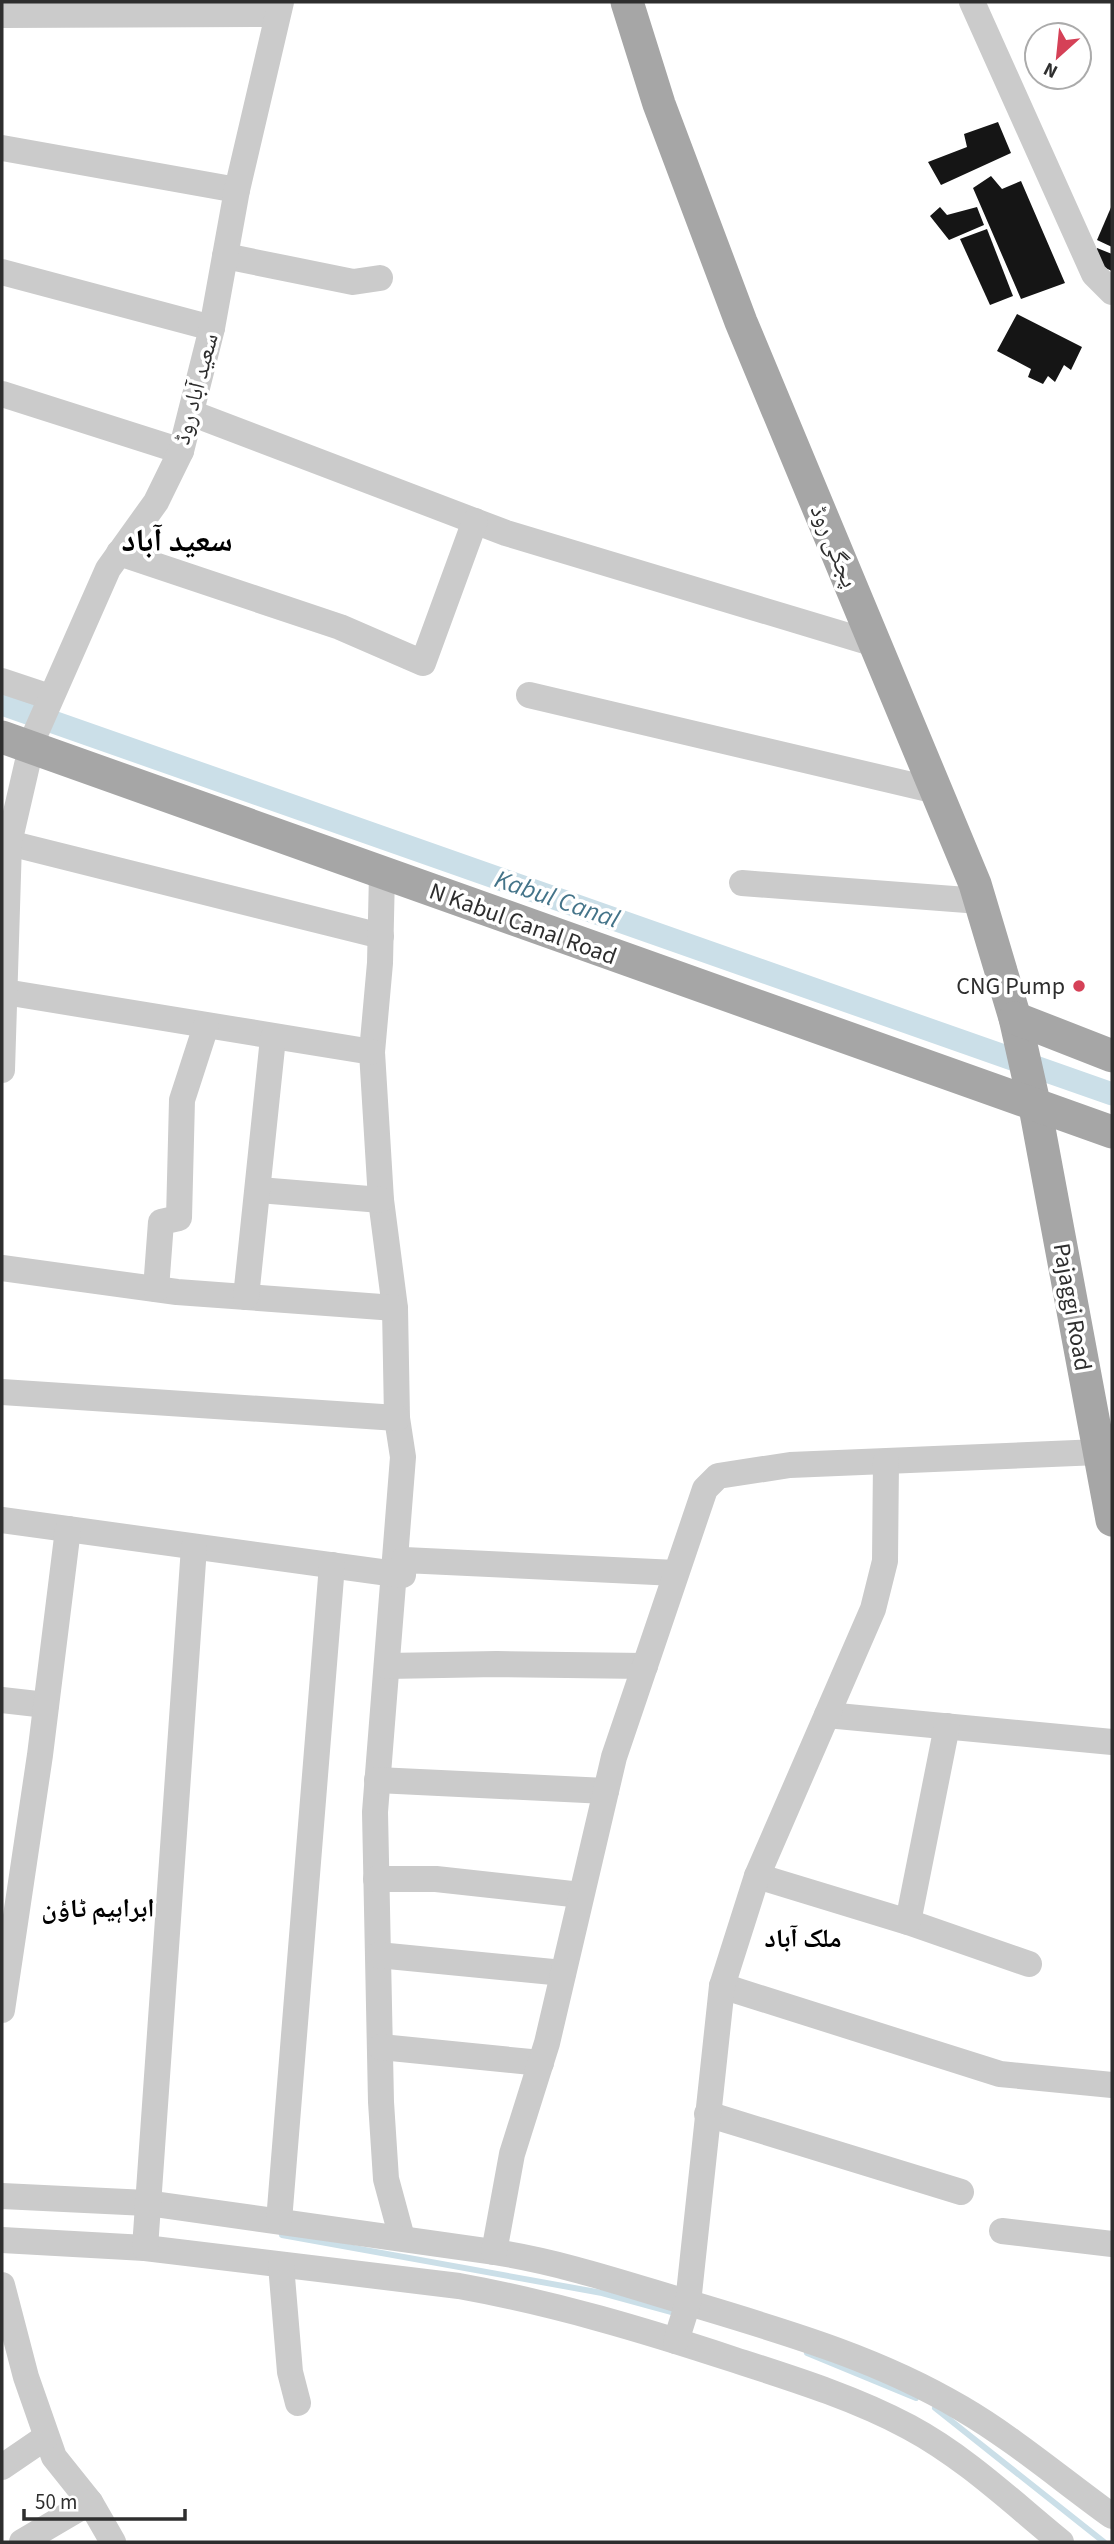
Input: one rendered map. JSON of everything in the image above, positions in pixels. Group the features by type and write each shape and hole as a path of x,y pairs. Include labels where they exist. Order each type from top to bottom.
{"main road":[{"name":"پجگی روڈ","path":"627,2 659,104 741,322 937,791 980,901 1017,1030 1029,1102"},
{"name":"N Kabul Canal Road","path":"22,741 382,873 1112,1132"},
{"path":"1017,1030 1112,1056"},
{"name":"Pajaggi Road","path":"1029,1102 1112,1520"}],"street":[{"path":"972,2 1094,274 1112,292"},
{"path":"2,15 279,8"},
{"name":"سعید آباد روڈ","path":"2,1070 9,843 22,741 50,697 108,569 156,502 181,451 212,328 237,190 279,8"},
{"path":"2,148 237,190"},
{"path":"225,256 352,282 380,278"},
{"path":"2,272 212,328"},
{"path":"2,394 181,451"},
{"path":"191,413 475,521 875,644"},
{"path":"119,553 340,627 423,663 475,521"},
{"path":"2,681 50,697"},
{"path":"529,695 937,791"},
{"path":"9,843 381,936"},
{"path":"382,873 381,936 373,1052 381,1200 395,1308 397,1418 403,1457 377,1780 376,1880 381,2102 386,2179 402,2238"},
{"path":"742,883 980,901"},
{"path":"5,992 273,1038 373,1052"},
{"path":"156,1289 161,1222 179,1218 182,1100 206,1026"},
{"path":"246,1297 273,1038"},
{"path":"259,1190 381,1200"},
{"path":"2,1268 156,1289 395,1308"},
{"path":"2,1392 397,1418"},
{"path":"494,2252 513,2154 541,2063 606,1791 705,1489 718,1476 790,1465 1099,1452"},
{"path":"682,2322 722,1986 757,1875 873,1609 885,1561 886,1462"},
{"path":"2,1520 403,1575 404,1560 676,1573"},
{"path":"2,2010 46,1705 68,1529"},
{"path":"145,2246 194,1546"},
{"path":"279,2221 332,1565"},
{"path":"387,1667 497,1664 645,1666"},
{"path":"2,1700 46,1705"},
{"path":"827,1714 1112,1742"},
{"path":"908,1922 947,1726"},
{"path":"377,1780 606,1791"},
{"path":"757,1875 908,1922 1029,1964"},
{"path":"376,1880 436,1880 582,1895"},
{"path":"378,1955 563,1973"},
{"path":"722,1986 1000,2074 1112,2085"},
{"path":"381,2047 541,2063"},
{"path":"707,2114 961,2192"},
{"path":"2,2196 147,2206 279,2221 528,2257 682,2322 789,2378 881,2413 911,2428 955,2456 1061,2542"},
{"path":"1002,2231 1112,2244"},
{"path":"2,2240 145,2246 459,2286 811,2340 926,2388 963,2409 1112,2516"},
{"path":"281,2265 290,2372 298,2403"},
{"path":"2,2285 6,2320 54,2457 90,2502 113,2542"},
{"path":"2,2467 46,2437"},
{"path":"22,2542 90,2502"}],"building":[{"path":"998,122 1011,153 941,185 928,162 967,147 964,134"},
{"path":"991,176 1002,189 1021,181 1065,283 1021,299 973,188"},
{"path":"1112,205 1112,247 1097,240"},
{"path":"940,207 947,215 977,207 984,225 949,240 930,216"},
{"path":"987,229 1013,296 990,305 960,239"},
{"path":"1097,248 1112,254 1112,271 1092,262"},
{"path":"1017,314 1082,347 1071,370 1064,365 1055,382 1048,376 1043,384 1028,377 1031,369 997,351"}],"waterway":[{"name":"Kabul Canal","path":"2,704 1112,1094"},
{"path":"282,2235 602,2293 679,2314"},
{"path":"807,2353 916,2398"},
{"path":"935,2408 1104,2542"}],"place":[{"name":"CNG Pump","path":"1079,986"}],"district":[{"name":"سعید آباد","path":"177,541"},
{"name":"ابراہیم ٹاؤن","path":"98,1908"},
{"name":"ملک آباد","path":"803,1938"}]}
